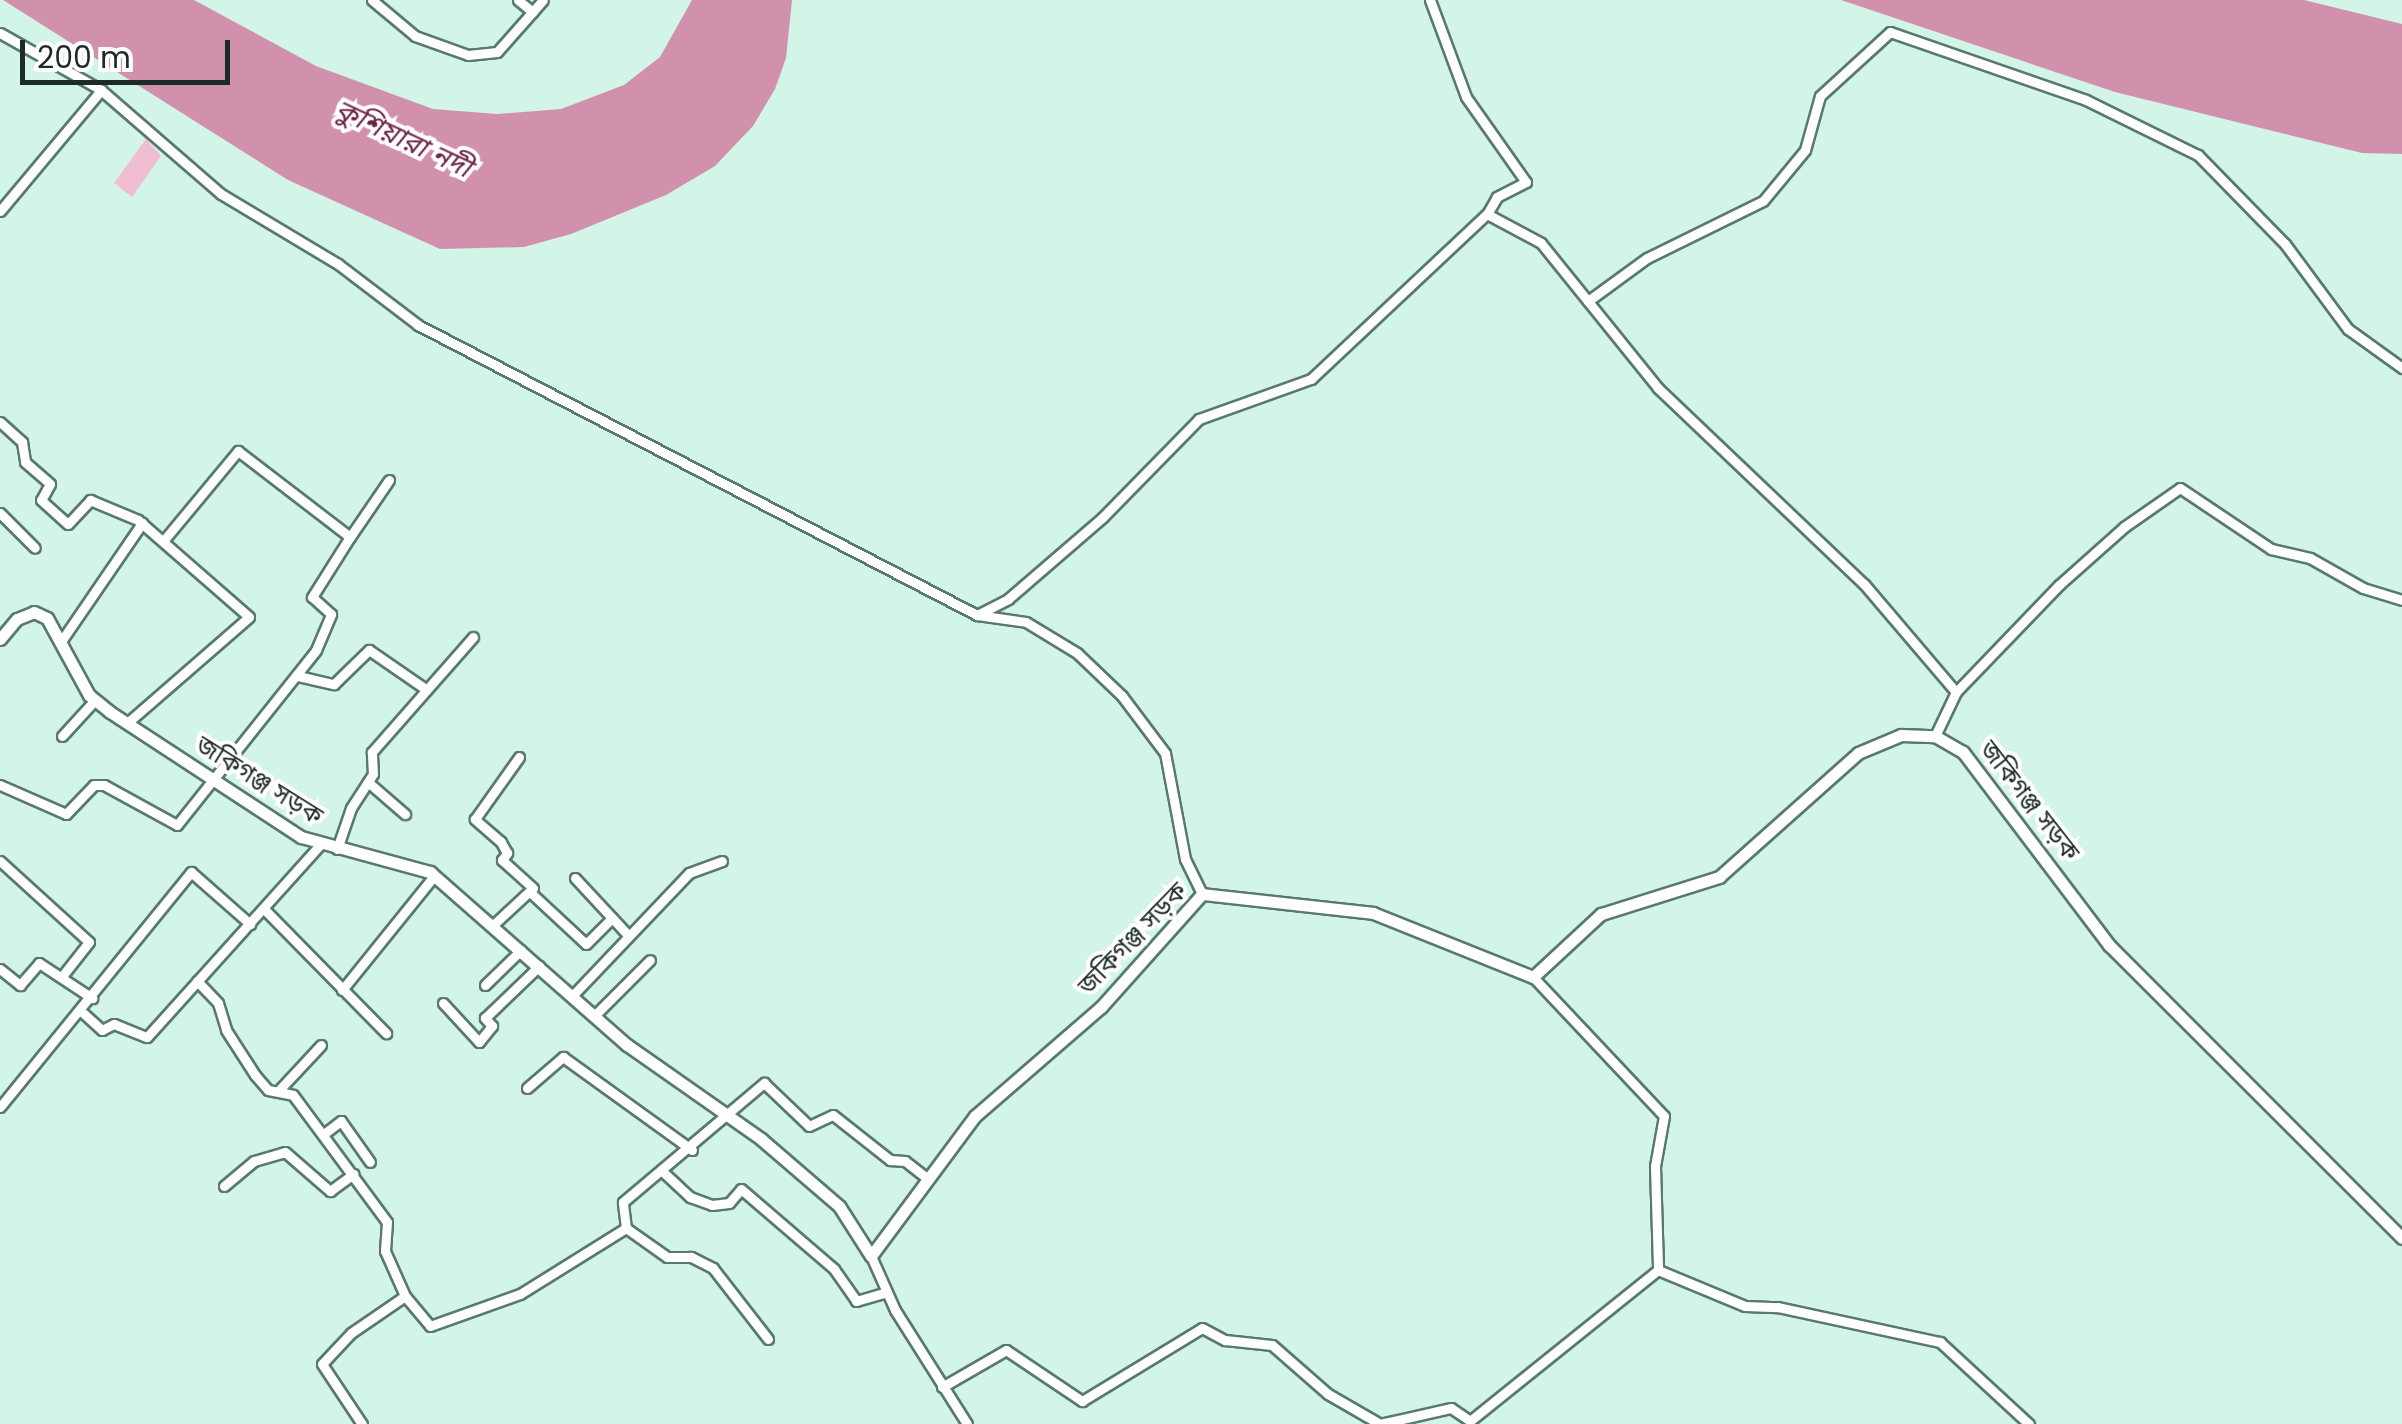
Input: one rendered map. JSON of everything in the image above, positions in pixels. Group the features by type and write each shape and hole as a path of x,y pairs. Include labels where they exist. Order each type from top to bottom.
{"main road":[{"name":"জকিগঞ্জ সড়ক","path":"0,639 17,619 34,612 47,618 95,700 127,723 320,845 434,876 594,1016 727,1115 839,1206 871,1256 975,1116 1101,1007 1202,894 1373,913 1533,977"},
{"path":"1533,977 1601,914 1719,877 1858,753 1900,735 1935,736"},
{"name":"জকিগঞ্জ সড়ক","path":"1935,736 1964,752 2001,794 2109,945 2402,1238"}],"street":[{"path":"372,0 415,36 468,56 497,52 544,0"},
{"path":"518,0 532,12"},
{"path":"977,615 1008,599 1103,517 1199,418 1311,379 1487,214 1497,197 1526,182 1466,97 1430,0"},
{"path":"1588,301 1646,258 1697,230 1736,220 1763,201 1805,150 1812,108 1820,96 1890,32 2086,100 2198,155 2285,244 2348,329 2402,368"},
{"path":"0,34 102,90 220,194 338,264 418,325 977,615 1003,616 1045,632 1132,708 1165,753 1184,859 1202,894"},
{"path":"0,212 102,90"},
{"path":"1487,214 1541,243 1658,388 1864,584 1956,692"},
{"path":"0,422 22,442 25,462 50,484 41,500 68,524 90,500 142,523 249,617 127,723"},
{"path":"164,540 238,450 350,537"},
{"path":"0,785 66,814 94,785 104,785 177,825 298,676 331,614 312,598 389,480"},
{"path":"1935,736 1956,692 2059,586 2124,527 2180,488 2271,549 2310,558 2362,588 2402,600"},
{"path":"0,513 35,548"},
{"path":"62,640 142,523"},
{"path":"336,849 368,782 372,752 474,637"},
{"path":"298,676 334,684 370,650 427,690"},
{"path":"62,736 95,700"},
{"path":"519,758 475,819 500,842 507,853 502,860 530,892 586,944 612,918"},
{"path":"368,782 405,814"},
{"path":"82,1012 102,1030 114,1024 147,1037 266,910 320,845"},
{"path":"0,860 89,942 63,975"},
{"path":"572,996 688,872 722,861"},
{"path":"0,1107 82,1012 191,872 250,924"},
{"path":"342,990 434,876"},
{"path":"575,878 628,935"},
{"path":"493,925 530,892"},
{"path":"266,910 316,955 342,990 386,1033"},
{"path":"485,985 521,950"},
{"path":"594,1016 650,960"},
{"path":"0,968 20,985 40,963 92,998"},
{"path":"443,1003 479,1042 492,1026 485,1018 538,966"},
{"path":"1533,977 1664,1116 1655,1166 1658,1270"},
{"path":"198,981 218,1003 226,1030 255,1075 268,1090 280,1089 293,1095 387,1222 385,1251 405,1296 430,1326 520,1294 626,1228"},
{"path":"280,1089 321,1045"},
{"path":"528,1088 563,1057 692,1150"},
{"path":"768,1339 735,1288 713,1268 691,1257 667,1257 626,1228 623,1202 692,1150 764,1083 772,1084 809,1126 833,1114 890,1160 906,1161 928,1179"},
{"path":"325,1134 341,1121 370,1162"},
{"path":"224,1186 254,1161 285,1152 330,1191 353,1174"},
{"path":"661,1170 690,1197 712,1205 729,1203 741,1189 834,1269 856,1301 887,1292"},
{"path":"871,1256 887,1292 963,1423"},
{"path":"942,1387 1006,1350 1082,1402 1202,1328 1225,1340 1272,1345 1328,1394 1380,1424 1451,1408 1470,1421 1658,1270"},
{"path":"1658,1270 1745,1306 1778,1307 1940,1342 2029,1424"},
{"path":"362,1424 322,1364 351,1333 405,1296"}],"shaded area":[{"path":"146,139 161,156 132,197 114,183"}],"water":[{"name":"কুশিয়ারা নদী","path":"3,0 194,0 316,66 433,109 497,114 561,109 624,85 660,57 692,0 792,0 786,58 775,89 753,126 715,166 666,195 571,234 524,247 440,249 288,180"},
{"path":"1841,0 2304,0 2402,24 2402,154 2362,153 2115,92"}]}
